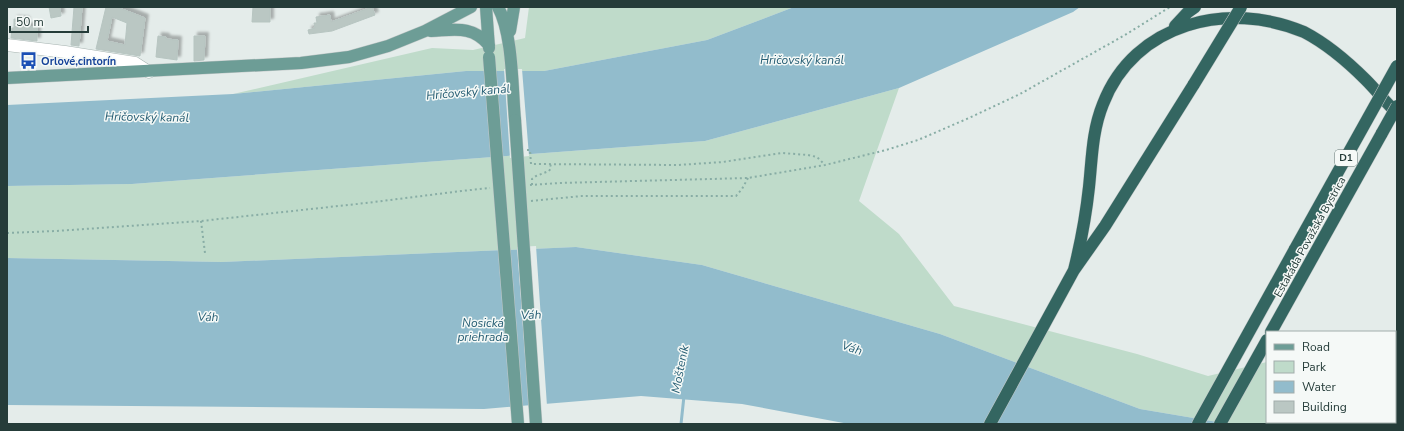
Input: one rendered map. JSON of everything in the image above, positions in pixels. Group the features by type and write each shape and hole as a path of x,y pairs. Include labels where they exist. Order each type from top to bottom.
{"highway":[{"path":"1172,29 1188,12 1195,7"},
{"path":"990,424 1074,270 1116,208 1241,7"},
{"path":"1074,270 1085,224 1092,144 1103,104 1115,79 1131,60 1149,42 1172,29 1190,21 1227,14 1252,15 1278,21 1304,32 1348,63 1397,113"},
{"name":"Estakáda Považská Bystrica","path":"1198,424 1397,66"},
{"name":"Estakáda Považská Bystrica","path":"1272,331 1397,106"},
{"path":"1220,424 1266,342"}],"main road":[{"path":"7,78 149,72 301,63 343,58 361,55 388,46 425,31 471,7"},
{"path":"486,7 518,424"},
{"path":"498,7 504,18 509,42 536,424"},
{"path":"509,42 510,24 514,7"},
{"path":"425,31 465,30 479,35 489,51"}],"street":[{"path":"7,45 135,63 149,72"}],"path":[{"path":"524,186 559,183 748,178 825,165 892,148 918,140 1020,94 1125,35 1170,7"},
{"path":"526,150 530,150 531,164 678,165 723,162 782,154 808,154 817,157 825,165"},
{"path":"532,185 532,179 549,171 551,168 550,163"},
{"path":"530,201 582,196 736,196 748,178"},
{"path":"7,233 201,221 493,188"},
{"path":"201,221 205,253"}],"green space":[{"path":"529,7 794,7 707,40 544,71 466,71 233,94 432,48 473,50 525,38"},
{"path":"899,88 859,201 899,234 954,306 1137,354 1208,376 1266,362 1266,423 1380,423 1229,424 1140,409 940,334 702,265 576,247 222,262 7,258 7,186 132,184 705,141"},
{"path":"1396,364 1397,364 1396,418"}],"water":[{"name":"Hričovský kanál","path":"794,7 1080,7 1073,12 899,88 705,141 132,184 7,186 7,105 233,94 466,71 544,71 707,40"},
{"name":"Nosická priehrada","path":"576,247 702,265 940,334 1140,409 1229,424 849,424 742,404 641,396 484,409 7,405 7,258 222,262"}],"pier":[{"path":"504,69 522,69 529,156 510,158"},
{"path":"536,246 547,406 529,407 517,247"}],"building":[{"path":"49,7 60,7 61,16 51,18"},
{"path":"74,7 82,7 79,46 71,45"},
{"path":"106,7 117,7 145,18 140,56 96,49","holes":["112,17 127,23 125,45 107,41"]},
{"path":"253,7 270,7 270,22 252,22"},
{"path":"372,7 375,15 332,31 309,34 308,30 315,28 314,23 317,23 316,17 330,15 331,22"},
{"path":"14,19 26,20 26,26 37,27 37,41 11,38 12,28 14,28"},
{"path":"158,36 166,37 166,39 178,40 177,60 156,57"},
{"path":"194,36 205,36 204,60 194,61"}],"waterway":[{"name":"Mošteník","path":"681,424 684,396"}],"place":[{"name":"Orlové,cintorín","path":"28,61"}],"water label":[{"name":"Váh","path":"531,315"},
{"name":"Váh","path":"208,317"},
{"name":"Váh","path":"852,348"}]}
